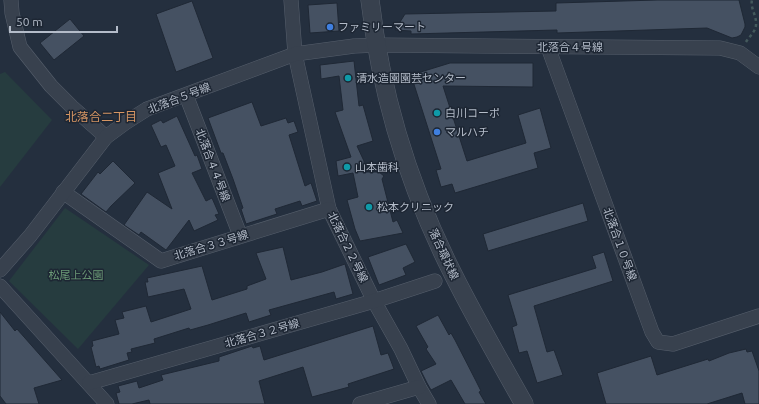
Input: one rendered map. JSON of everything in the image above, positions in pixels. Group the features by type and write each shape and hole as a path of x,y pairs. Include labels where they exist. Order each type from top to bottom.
{"street":[{"path":"11,0 12,13 20,47 51,86 106,137"},
{"name":"北落合２２号線","path":"291,0 295,54 329,209 374,301 401,349 429,404"},
{"name":"落合環状線","path":"370,0 380,65 404,156 430,226 453,274 524,404"},
{"name":"北落合５号線","path":"0,270 30,236 106,137 147,109 186,96 295,54 354,46 376,45"},
{"name":"北落合４号線","path":"376,45 720,48 740,53 759,66"},
{"name":"北落合１０号線","path":"548,47 650,325 658,342 673,344 759,316"},
{"name":"北落合４４号線","path":"186,96 240,235"},
{"name":"北落合３３号線","path":"63,192 161,260 329,209"},
{"name":"北落合３２号線","path":"89,383 374,301 434,281"},
{"path":"0,286 107,404"},
{"path":"360,404 419,387"}],"path":[{"path":"740,53 756,27 755,16 751,4 752,0"}],"green space":[{"path":"5,72 52,120 0,187 0,74"},
{"name":"松尾上公園","path":"65,208 149,265 78,349 9,281"}],"building":[{"path":"657,0 739,0 745,27 741,35 732,38 707,28 557,33 557,30 411,34 411,31 395,30 405,14 556,11 556,3"},
{"path":"192,1 213,58 176,72 156,14"},
{"path":"337,3 339,31 310,33 308,5"},
{"path":"70,19 84,36 54,60 40,43"},
{"path":"354,61 359,106 363,105 373,141 357,146 364,161 364,172 379,172 384,176 382,179 393,222 397,220 403,233 360,241 347,200 358,197 353,173 338,176 336,161 351,157 335,112 343,110 339,76 321,79 320,65"},
{"name":"白川コーポ","path":"450,63 533,63 533,87 443,86 467,161 526,143 518,115 540,108 551,148 534,153 538,168 455,193 452,184 441,187 436,170 441,169 411,75"},
{"path":"252,102 261,126 286,118 288,123 294,121 298,132 289,135 305,186 311,183 317,201 302,206 300,201 275,209 277,214 246,224 241,209 243,208 233,179 223,153 221,153 208,118"},
{"path":"177,116 195,156 197,155 202,169 192,173 206,201 212,198 219,214 215,215 218,220 194,231 189,220 166,250 141,232 139,235 124,225 147,192 172,209 158,173 175,166 166,145 161,147 151,125 161,120 163,123"},
{"path":"113,161 135,183 106,212 81,194 98,172 100,174"},
{"path":"583,203 588,221 488,251 483,234"},
{"path":"406,244 415,262 403,268 406,275 379,285 368,257"},
{"path":"283,247 291,280 345,264 353,294 336,299 334,292 269,310 271,315 249,322 246,313 190,330 189,328 154,339 155,343 131,349 132,352 127,353 129,360 100,369 99,366 96,367 91,347 93,346 92,341 119,334 115,320 124,318 122,312 146,306 151,322 191,309 184,289 148,297 145,282 148,282 147,278 202,266 212,300 247,289 247,286 266,279 256,253"},
{"path":"604,252 613,281 534,306 547,352 554,350 563,375 537,383 527,351 519,353 512,327 517,325 508,295 596,268 592,256"},
{"path":"0,312 15,331 17,329 62,380 34,388 39,404 6,404 0,396"},
{"path":"438,315 449,335 451,333 455,340 486,404 465,404 451,380 431,390 427,383 421,371 436,364 426,349 428,347 416,326"},
{"path":"373,326 381,355 388,353 394,369 348,384 349,387 312,397 303,367 259,381 265,404 150,404 149,400 132,404 119,404 116,393 120,392 118,386 137,381 139,388 163,380 161,375 219,361 219,357 252,346 253,348 260,346 264,360"},
{"path":"746,349 747,352 752,351 759,371 759,404 745,404 742,393 707,404 606,404 597,373 651,356 657,375"}],"place":[{"name":"ファミリーマート","path":"330,27"},
{"name":"清水造園園芸センター","path":"348,78"},
{"name":"白川コーポ","path":"437,113"},
{"name":"マルハチ","path":"437,132"},
{"name":"山本歯科","path":"347,167"},
{"name":"松本クリニック","path":"369,207"}],"district":[{"name":"北落合二丁目","path":"101,116"}]}
